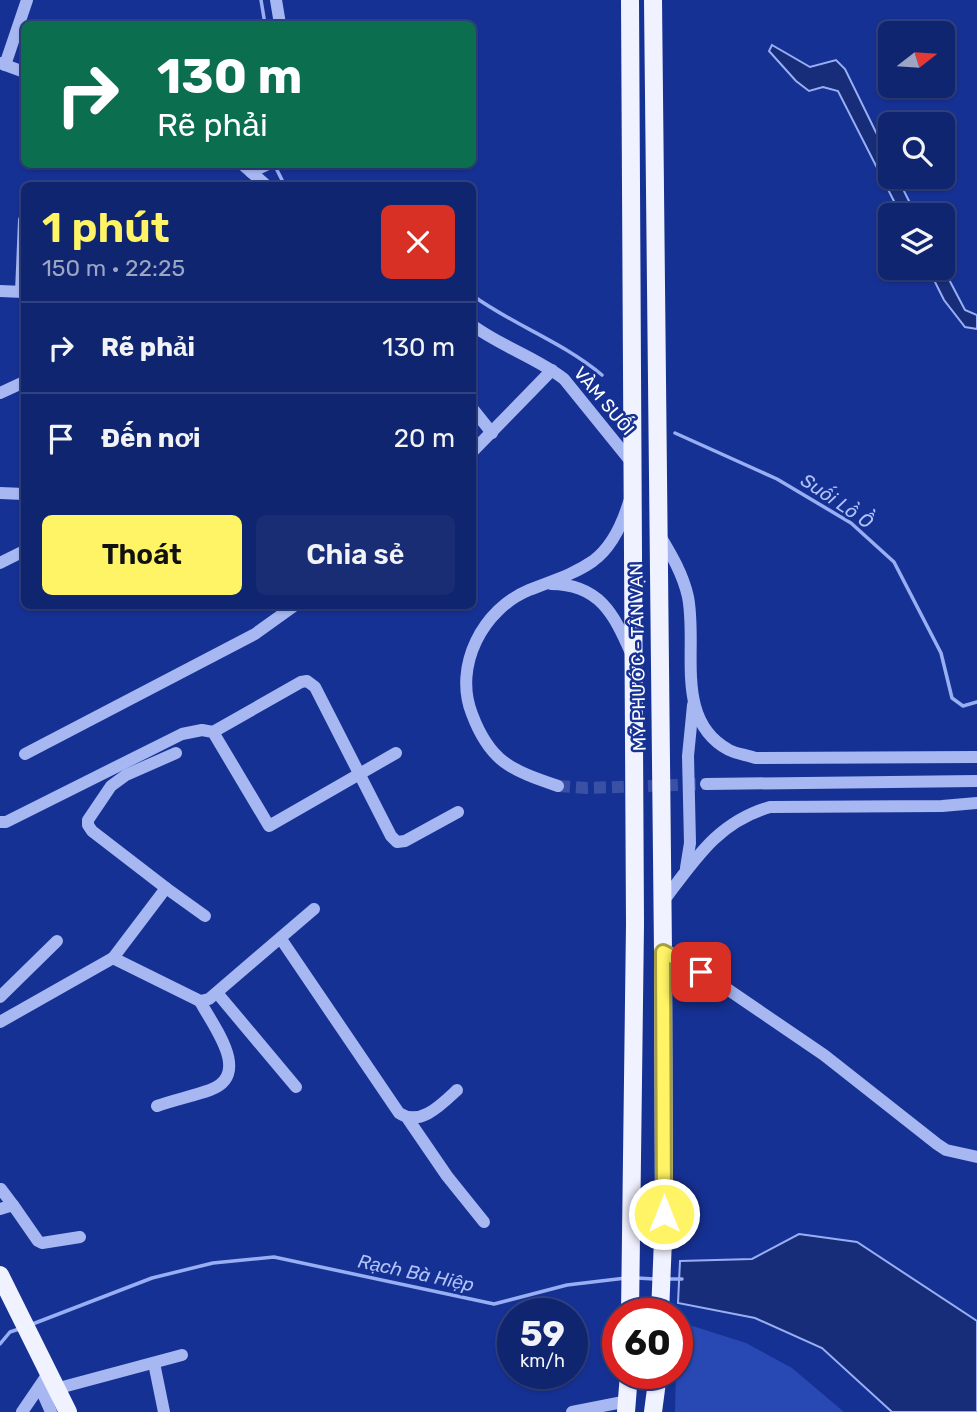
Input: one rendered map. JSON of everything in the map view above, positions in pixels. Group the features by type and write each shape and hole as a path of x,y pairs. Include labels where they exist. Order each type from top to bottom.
{"main road":[{"name":"MỸ PHƯỚC - TÂN VẠN","path":"630,0 635,924 630,1298"},
{"name":"MỸ PHƯỚC - TÂN VẠN","path":"653,0 663,952 664,1214 661,1298"},
{"path":"0,1275 36,1345 50,1382 68,1412"},
{"path":"653,1412 656,1389"}],"street":[{"path":"21,71 2,64 27,0"},
{"path":"276,0 280,21"},
{"path":"0,291 21,292"},
{"name":"VÀM SUỐI","path":"476,328 564,379 632,463"},
{"path":"476,448 552,370"},
{"path":"0,394 21,384"},
{"path":"476,413 492,433"},
{"path":"558,786 517,772 496,756 478,731 469,707 466,673 483,628 498,611 528,590 547,584 594,560 612,541 623,521 632,490"},
{"path":"0,493 21,494"},
{"path":"658,531 678,566 688,595 691,622 693,705 688,756 690,844 683,875"},
{"path":"0,563 21,552"},
{"path":"547,584 566,584 600,600 615,616 634,658"},
{"path":"24,754 255,634 290,609"},
{"path":"0,822 6,822 182,734 202,730 213,732 307,681 316,687 358,773 391,836 397,842 404,841 458,812"},
{"path":"693,705 705,729 729,750 755,758 977,757"},
{"path":"213,732 268,826 397,753"},
{"path":"176,753 126,775 111,786 88,820 92,831 205,916"},
{"path":"706,784 977,780"},
{"path":"662,903 722,830 747,814 770,807 942,806 977,803"},
{"path":"0,1022 113,958 166,888"},
{"path":"200,1001 218,994 314,909"},
{"path":"281,939 399,1113 408,1119 447,1176 484,1222"},
{"path":"0,997 57,941"},
{"path":"663,952 707,976 792,1032 946,1150 977,1157"},
{"path":"113,958 200,1001 226,1049 230,1062 229,1073 223,1083 157,1106"},
{"path":"218,994 296,1087"},
{"path":"408,1119 426,1115 457,1090"},
{"path":"1,1189 6,1207 38,1241 80,1237"},
{"path":"22,1412 50,1382 183,1355"},
{"path":"154,1363 164,1412"},
{"path":"50,1382 51,1412"},
{"path":"572,1412 627,1406"}],"shaded area":[{"path":"772,45 810,67 836,60 845,69 878,136 878,170 838,91 823,87 809,91 796,81 769,51"},
{"path":"888,189 903,189 910,203 895,203"},
{"path":"934,280 949,280 965,310 977,315 977,329 965,327 944,300"},
{"path":"799,1234 857,1242 977,1321 977,1412 892,1412 822,1348 755,1318 693,1306 693,1298 678,1298 680,1261 752,1259"},
{"path":"693,1326 746,1343 792,1368 844,1412 675,1412 676,1389 693,1389"}],"waterway":[{"name":"Suối Lồ Ồ","path":"261,0 264,21"},
{"name":"Suối Lồ Ồ","path":"276,168 283,182"},
{"name":"Suối Lồ Ồ","path":"476,298 571,353 602,375"},
{"name":"Suối Lồ Ồ","path":"675,433 777,479 851,523 894,562 941,653 952,698 963,706 977,702"},
{"name":"Rạch Bà Hiệp","path":"30,1325 152,1278 213,1263 274,1257 494,1304 567,1285 626,1278"},
{"name":"Rạch Bà Hiệp","path":"637,1278 654,1279"},
{"name":"Rạch Bà Hiệp","path":"665,1279 682,1279"},
{"name":"Rạch Bà Hiệp","path":"0,1344 10,1332 19,1329"}],"tunnel":[{"path":"558,786 587,788 706,784"}],"route":[{"path":"664,1214 663,952 701,972"}]}
